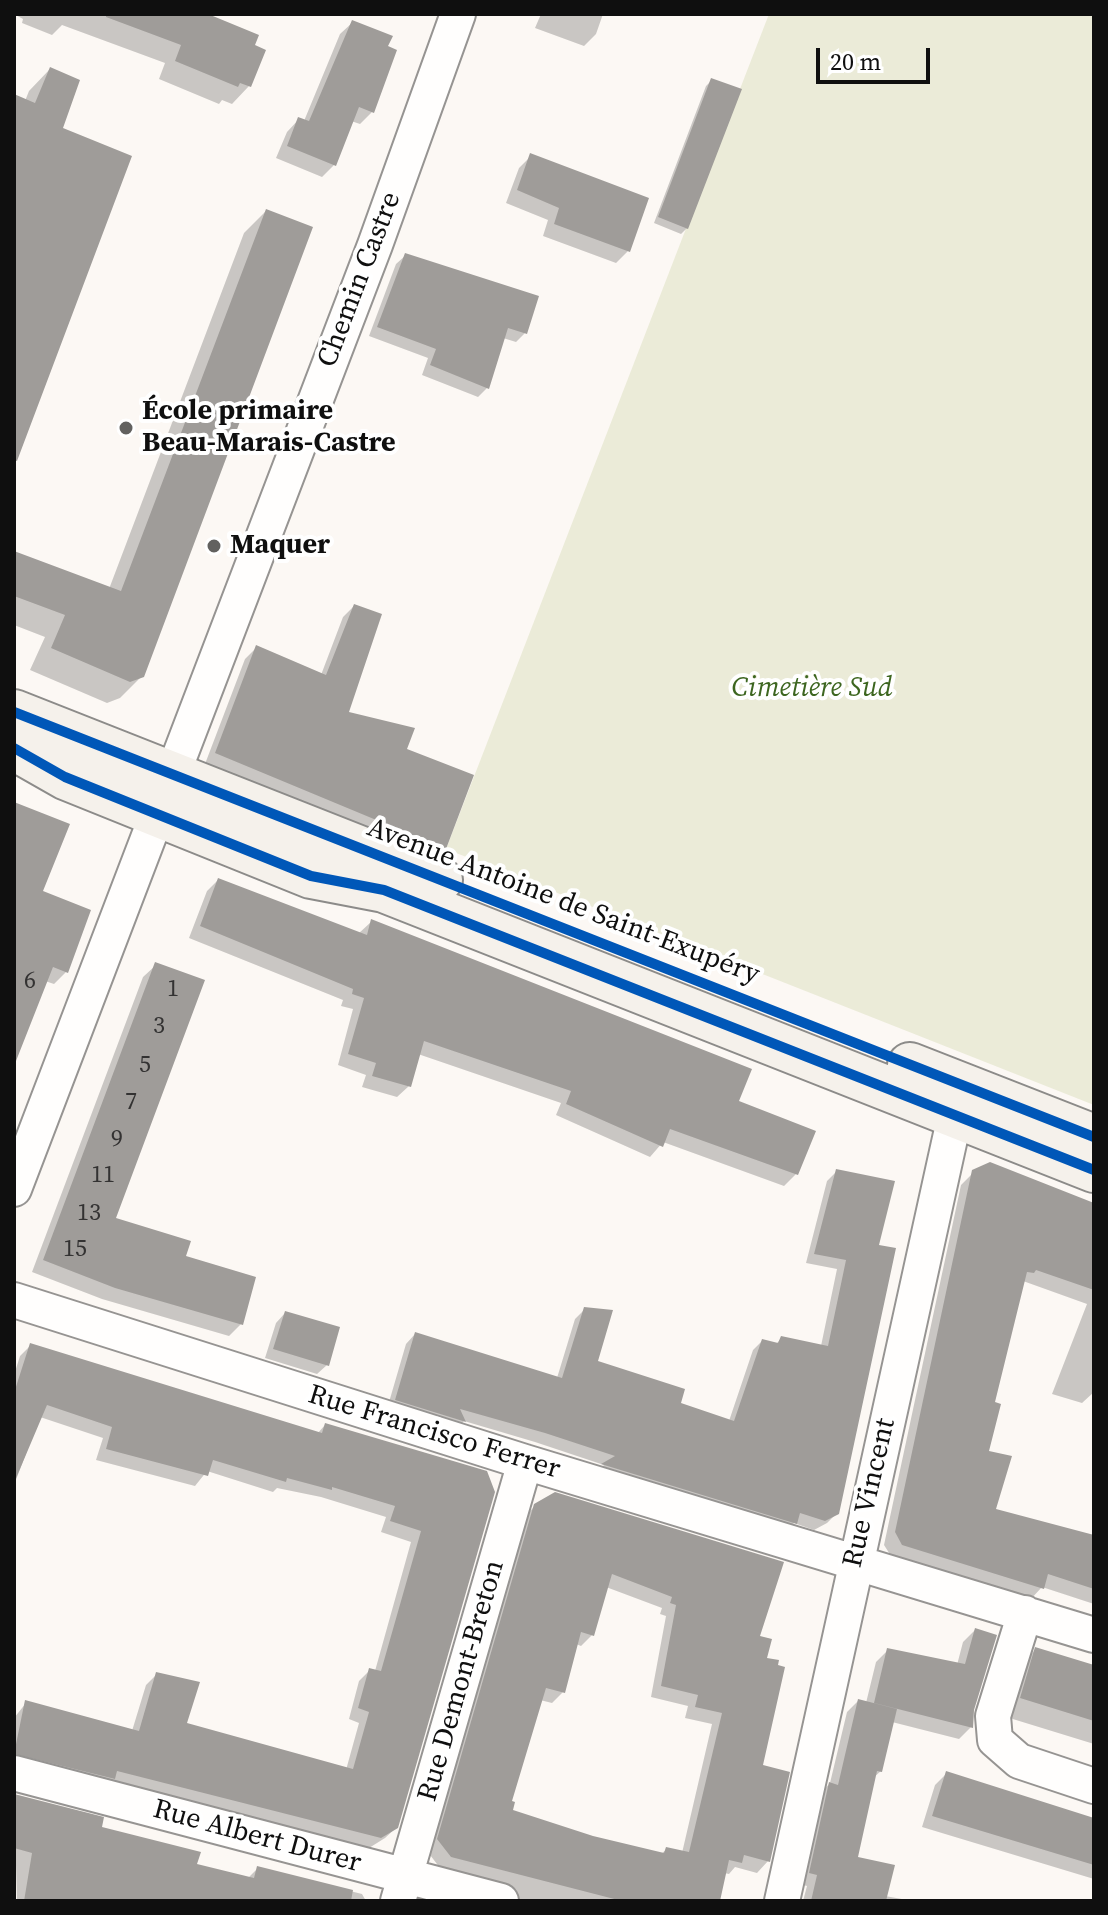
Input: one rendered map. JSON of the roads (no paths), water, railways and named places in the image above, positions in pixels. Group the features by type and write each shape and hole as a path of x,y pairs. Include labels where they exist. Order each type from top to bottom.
{"main road":[{"name":"Avenue Antoine de Saint-Exupéry","path":"14,712 311,876 384,890 958,1100 1094,1137"},
{"name":"Avenue Antoine de Saint-Exupéry","path":"14,748 53,771 164,795"},
{"name":"Avenue Antoine de Saint-Exupéry","path":"958,1100 1094,1170"}],"street":[{"name":"Chemin Castre","path":"14,1189 375,245 458,14"},
{"name":"Rue Vincent","path":"782,1901 958,1100"},
{"name":"Rue Francisco Ferrer","path":"14,1300 525,1462 1094,1635"},
{"name":"Rue Demont-Breton","path":"402,1889 525,1462"},
{"path":"1025,1613 993,1716 995,1740 1019,1761 1094,1786"},
{"name":"Rue Albert Durer","path":"14,1773 402,1889 501,1901"}],"place":[{"name":"École primaire Beau-Marais-Castre","path":"126,428"},
{"name":"Maquer","path":"214,546"}],"park label":[{"name":"Cimetière Sud","path":"812,689"}]}
